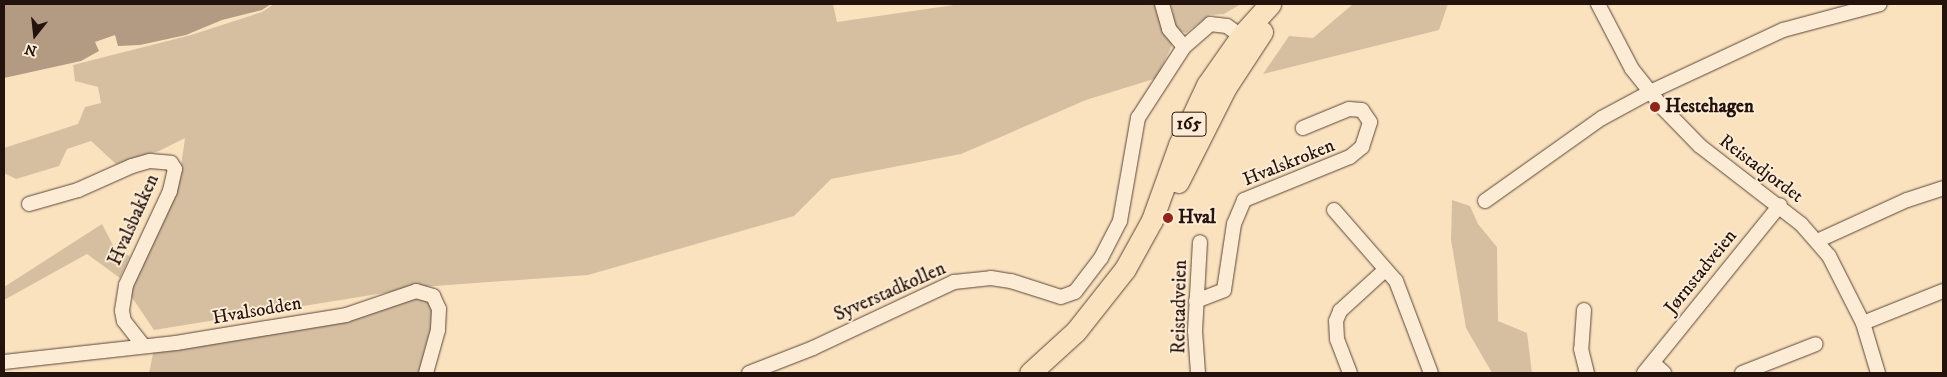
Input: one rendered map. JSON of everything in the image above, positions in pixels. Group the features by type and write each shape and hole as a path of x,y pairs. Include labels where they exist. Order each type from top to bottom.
{"main road":[{"name":"165","path":"1247,40 1270,4"},
{"name":"165","path":"1030,373 1061,347 1112,288 1152,220 1197,104 1218,66 1283,4"}],"street":[{"path":"1162,4 1169,29 1184,47"},
{"name":"Reistadjordet","path":"1598,4 1612,34 1650,92 1700,146 1780,206 1817,241 1846,284 1863,323 1878,373"},
{"path":"1485,201 1602,118 1650,92 1783,30 1880,4"},
{"name":"Syverstadkollen","path":"749,373 813,348 954,282 992,278 1011,280 1062,297 1076,292 1102,258 1120,221 1138,118 1184,47 1210,24 1227,26 1247,40"},
{"name":"Hvalskroken","path":"1196,301 1224,290 1234,224 1244,200 1350,157 1362,147 1370,122 1362,110 1349,109 1303,128"},
{"name":"Hvalsbakken","path":"29,204 78,190 132,166 150,161 170,163 175,169 170,191 126,285 122,310 124,321 143,345"},
{"path":"1817,241 1907,200 1943,188"},
{"name":"Jørnstadveien","path":"1664,373 1648,368 1780,206"},
{"path":"1334,210 1386,270 1405,297 1431,373"},
{"name":"Reistadveien","path":"1198,373 1196,301 1200,242"},
{"path":"1350,373 1337,339 1336,321 1340,311 1386,270"},
{"name":"Hvalsodden","path":"4,362 143,345 176,343 346,315 416,291 433,296 439,308 438,330 426,373"},
{"path":"1863,323 1943,291"},
{"path":"1584,310 1581,349 1587,373"},
{"path":"1742,373 1816,344"}],"shaded area":[{"path":"4,4 271,4 262,10 222,20 186,35 140,45 118,46 115,35 95,42 99,51 81,61 4,78"},
{"path":"274,4 833,4 837,22 961,4 1162,4 1172,45 1157,78 1086,100 961,154 831,179 794,216 588,275 421,287 154,330 127,290 179,180 185,138 159,151 116,164 91,141 67,149 59,166 16,179 4,173 4,148 78,124 85,107 101,103 98,87 75,81 73,65 191,35 262,12"},
{"path":"1171,4 1241,4 1224,14 1210,15 1186,33 1176,30"},
{"path":"1353,4 1448,4 1439,30 1263,74 1289,36 1313,38"},
{"path":"1452,200 1470,206 1478,224 1497,247 1498,321 1527,333 1532,373 1492,373 1466,328 1451,240"},
{"path":"102,224 116,251 130,256 120,278 87,254 4,300 4,287"},
{"path":"426,294 437,308 418,373 149,373 154,349"}],"place":[{"name":"Hestehagen","path":"1655,107"},
{"name":"Hval","path":"1168,218"}]}
